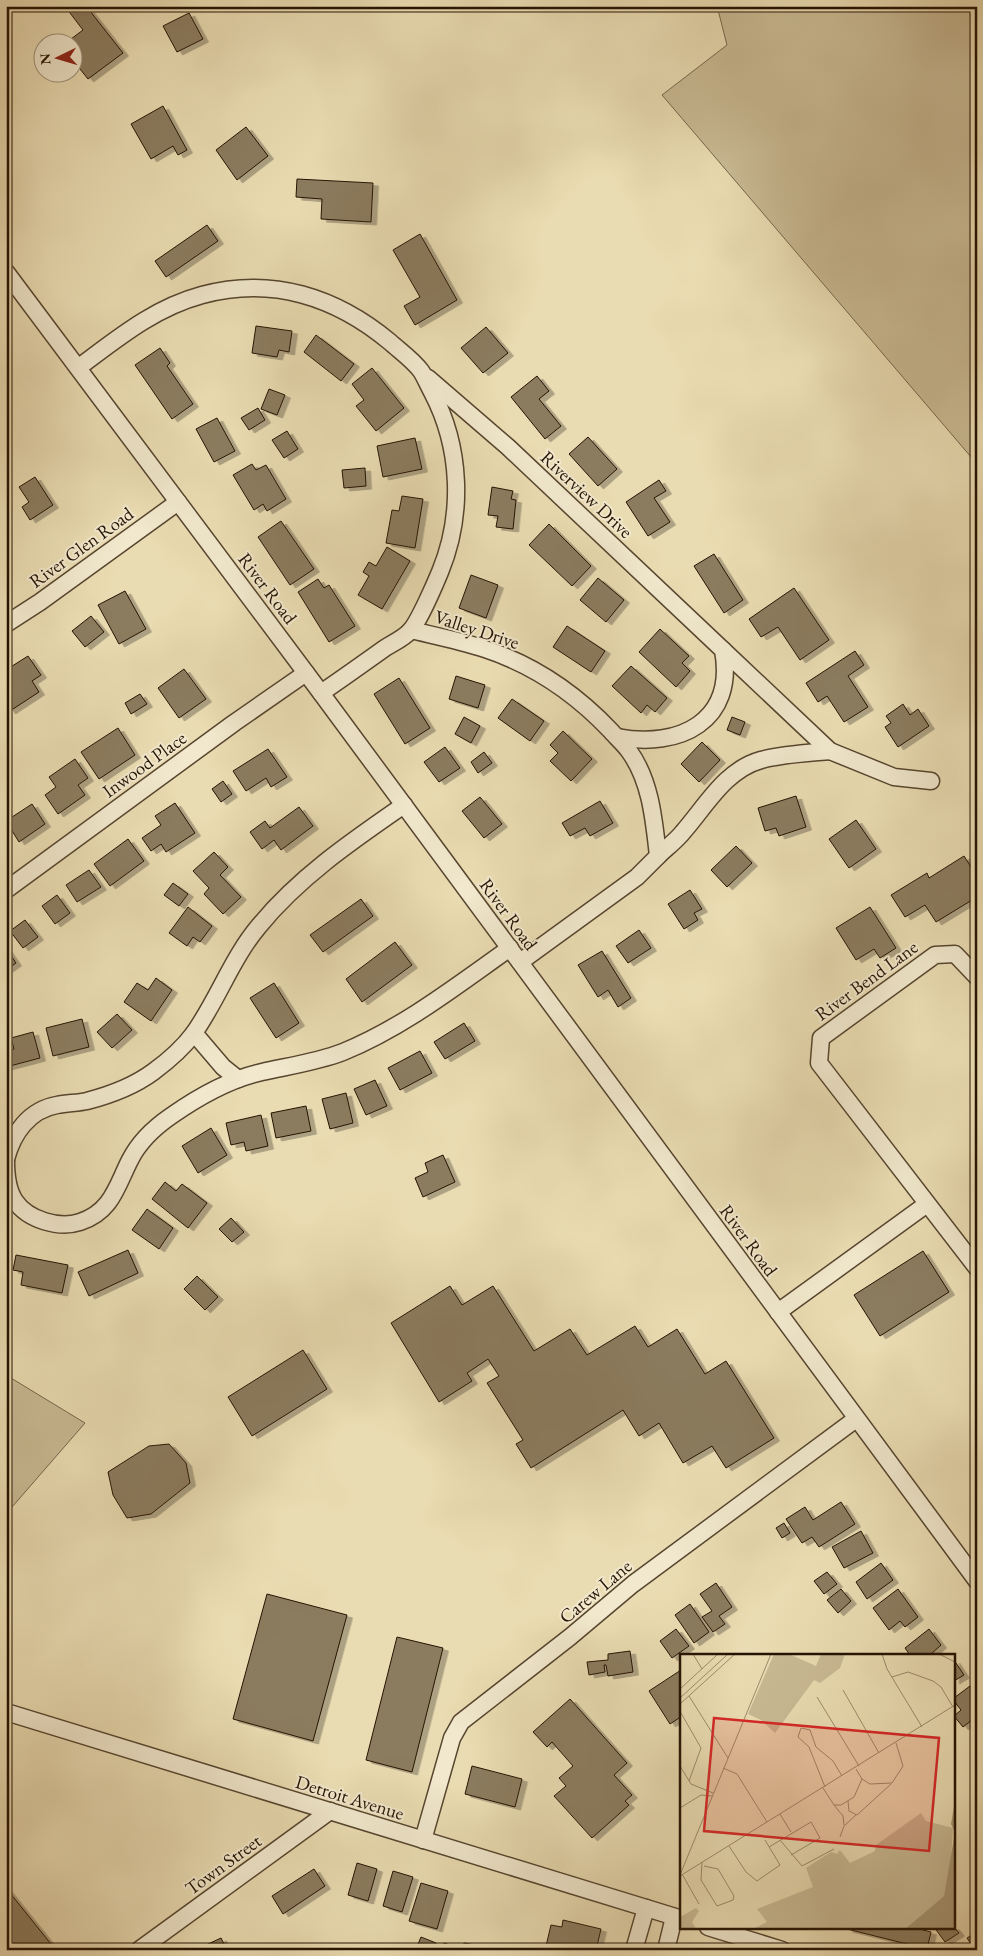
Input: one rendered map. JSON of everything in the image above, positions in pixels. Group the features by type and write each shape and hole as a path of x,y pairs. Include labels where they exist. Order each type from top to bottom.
{"street":[{"name":"River Road","path":"6,272 322,693 977,1581"},
{"name":"Riverview Drive","path":"79,367 130,329 154,314 176,303 204,295 236,289 265,289 316,297 332,304 373,328 508,447 830,751 894,777 931,781"},
{"path":"322,693 411,630 446,559 456,520 457,504 454,466 449,432 439,405 421,372"},
{"name":"River Glen Road","path":"6,624 40,602 178,502"},
{"name":"Valley Drive","path":"411,630 484,649 531,669 570,693 594,712 630,751 650,797 654,814 658,856"},
{"path":"617,737 652,741 673,738 701,722 715,708 722,695 726,677 723,650"},
{"name":"Inwood Place","path":"6,890 234,723 306,673"},
{"path":"520,962 636,877 682,834 714,793 728,779 744,768 760,760 830,751"},
{"path":"404,805 351,842 282,901 253,935 228,972 194,1033 152,1073 114,1093 86,1101 55,1105 40,1111 19,1129 10,1143 6,1160 6,1176 16,1202 36,1218 50,1223 80,1222 94,1215 107,1205 116,1192 130,1159 141,1142 171,1115 238,1079 341,1052 378,1036 415,1015 510,948"},
{"name":"River Bend Lane","path":"977,977 955,954 935,955 821,1038 819,1063 977,1268"},
{"path":"194,1033 224,1067 238,1079"},
{"path":"778,1312 927,1204"},
{"name":"Carew Lane","path":"423,1840 452,1738 461,1722 570,1637 633,1584 856,1419"},
{"name":"Detroit Avenue","path":"6,1712 678,1918"},
{"name":"Town Street","path":"140,1950 330,1812"},
{"path":"634,1950 646,1908"},
{"path":"666,1950 678,1918"},
{"path":"711,1928 782,1950"}],"shaded area":[{"path":"717,6 977,6 977,464 662,95 727,45"},
{"path":"6,1375 85,1423 6,1514"}],"building":[{"path":"71,6 86,6 123,53 88,79 82,72 82,32 80,32 83,30 67,9"},
{"path":"189,13 203,39 177,52 163,26"},
{"path":"163,106 187,150 178,155 173,146 151,159 131,124"},
{"path":"246,127 268,156 237,180 216,150"},
{"path":"297,179 373,183 371,222 321,219 322,199 296,197"},
{"path":"207,225 218,241 166,277 155,261"},
{"path":"420,234 457,300 415,325 404,306 420,297 393,250"},
{"path":"256,326 292,331 289,352 279,350 277,357 252,353"},
{"path":"486,327 508,353 483,373 461,348"},
{"path":"316,335 354,364 341,381 304,352"},
{"path":"160,348 170,363 167,366 193,404 172,419 135,365"},
{"path":"372,368 404,408 376,431 356,406 364,400 352,384"},
{"path":"537,376 549,391 539,399 561,426 545,439 511,397"},
{"path":"269,389 285,395 277,415 261,409"},
{"path":"258,408 265,420 249,430 241,418"},
{"path":"217,418 235,451 214,462 196,429"},
{"path":"287,431 298,449 284,458 272,440"},
{"path":"588,437 617,469 598,486 569,454"},
{"path":"415,438 422,469 383,477 377,446"},
{"path":"252,464 256,470 266,465 286,499 267,511 263,504 254,510 233,475"},
{"path":"365,468 366,486 344,488 342,470"},
{"path":"35,477 53,505 30,520 22,507 29,502 19,487"},
{"path":"659,480 666,491 654,498 670,522 648,536 626,502"},
{"path":"492,487 513,491 511,499 516,500 513,529 496,527 498,516 488,515"},
{"path":"402,496 423,499 415,548 386,543 392,510 399,511"},
{"path":"281,521 314,569 290,585 258,537"},
{"path":"549,524 591,566 572,586 529,545"},
{"path":"387,547 410,561 382,609 358,595 369,576 363,572 369,562 376,566"},
{"path":"714,554 743,600 724,613 694,566"},
{"path":"471,575 498,585 486,618 459,608"},
{"path":"598,578 624,600 606,622 580,600"},
{"path":"318,579 324,588 329,585 355,626 329,642 298,592"},
{"path":"794,588 829,640 800,660 778,627 761,637 749,619"},
{"path":"125,591 146,629 119,644 98,605"},
{"path":"91,616 104,632 85,647 72,631"},
{"path":"567,626 605,651 591,672 553,647"},
{"path":"660,629 689,656 682,663 690,671 676,687 639,652"},
{"path":"855,651 864,665 848,676 868,707 844,722 827,696 818,702 806,683"},
{"path":"28,656 41,675 32,681 39,692 10,711 6,705 6,688 8,686 6,684 6,670"},
{"path":"631,666 667,698 655,712 647,705 641,713 612,686"},
{"path":"184,669 206,699 179,718 158,688"},
{"path":"456,676 485,685 478,708 449,699"},
{"path":"399,678 430,728 405,744 374,694"},
{"path":"140,694 147,704 131,714 125,703"},
{"path":"512,699 544,721 530,741 498,718"},
{"path":"903,704 910,715 918,709 929,726 898,747 885,727 891,723 886,716"},
{"path":"464,717 480,726 471,743 455,734"},
{"path":"732,717 745,722 740,735 727,730"},
{"path":"118,728 135,755 99,779 81,752"},
{"path":"563,731 592,759 571,781 550,761 558,753 550,745"},
{"path":"702,742 720,760 699,782 681,764"},
{"path":"445,747 460,768 439,782 424,762"},
{"path":"268,749 287,777 271,787 266,778 246,791 233,771"},
{"path":"484,752 492,763 478,773 471,762"},
{"path":"75,759 88,778 78,785 85,795 58,814 45,795 56,787 49,777"},
{"path":"223,781 232,794 221,802 212,789"},
{"path":"796,796 806,827 779,836 776,828 765,831 758,808"},
{"path":"480,797 502,824 484,838 462,811"},
{"path":"600,801 613,823 590,836 585,828 570,836 562,823"},
{"path":"175,803 195,833 166,852 161,844 151,851 142,838 161,825 155,816"},
{"path":"32,804 45,824 19,842 6,821"},
{"path":"299,807 313,826 281,850 274,840 262,849 250,832 265,821 270,828"},
{"path":"856,820 876,849 849,868 829,839"},
{"path":"128,839 144,861 110,886 94,864"},
{"path":"736,846 752,863 727,887 711,870"},
{"path":"214,852 228,867 220,875 241,897 223,914 204,894 209,888 193,871"},
{"path":"964,856 977,876 977,897 936,922 925,905 905,917 891,895 927,873 929,878"},
{"path":"89,870 101,887 77,902 66,885"},
{"path":"173,883 188,894 179,906 164,895"},
{"path":"690,890 702,909 694,913 698,920 684,929 668,904"},
{"path":"57,895 70,913 55,924 42,906"},
{"path":"361,899 373,916 323,952 310,935"},
{"path":"188,907 212,926 200,942 193,937 187,946 169,933"},
{"path":"870,907 896,948 880,958 874,949 856,960 836,928"},
{"path":"25,920 38,937 23,948 10,931"},
{"path":"639,930 651,948 628,963 616,946"},
{"path":"395,942 412,965 362,1002 346,979"},
{"path":"6,948 16,963 6,970"},
{"path":"602,951 631,998 618,1007 608,990 598,997 578,965"},
{"path":"156,978 172,990 151,1021 124,1002 137,983 148,990"},
{"path":"274,983 299,1023 276,1038 250,998"},
{"path":"117,1014 132,1030 112,1048 97,1032"},
{"path":"82,1019 89,1047 53,1056 46,1028"},
{"path":"464,1023 475,1041 445,1059 434,1042"},
{"path":"33,1032 40,1058 6,1067 6,1051 14,1049 11,1038"},
{"path":"420,1051 432,1073 400,1090 388,1068"},
{"path":"375,1080 387,1106 366,1115 354,1089"},
{"path":"346,1093 353,1123 330,1129 322,1099"},
{"path":"306,1106 311,1131 276,1138 271,1113"},
{"path":"261,1115 268,1146 246,1151 244,1142 231,1145 226,1123"},
{"path":"211,1128 227,1155 198,1173 182,1146"},
{"path":"443,1155 455,1182 423,1197 415,1178 428,1172 425,1163"},
{"path":"165,1182 176,1191 182,1184 207,1203 188,1228 152,1199"},
{"path":"147,1209 173,1228 159,1249 132,1230"},
{"path":"231,1218 244,1232 232,1242 219,1229"},
{"path":"128,1250 138,1273 89,1296 78,1272"},
{"path":"923,1251 949,1292 880,1336 854,1295"},
{"path":"16,1255 68,1265 62,1293 21,1285 23,1272 13,1270"},
{"path":"197,1276 218,1297 205,1310 184,1289"},
{"path":"450,1286 462,1305 493,1286 534,1351 570,1329 587,1355 635,1326 648,1347 677,1329 705,1374 726,1361 774,1438 726,1468 712,1446 683,1463 659,1423 639,1436 623,1410 531,1468 516,1444 523,1440 487,1383 499,1376 488,1359 467,1373 472,1381 439,1402 391,1323"},
{"path":"303,1350 327,1389 252,1436 228,1397"},
{"path":"169,1444 186,1463 190,1483 151,1514 127,1518 113,1495 108,1472 149,1446"},
{"path":"841,1502 855,1524 819,1547 812,1537 802,1543 786,1519 805,1507 813,1520"},
{"path":"784,1523 790,1533 782,1538 776,1528"},
{"path":"861,1531 873,1553 844,1568 832,1547"},
{"path":"881,1563 893,1580 867,1599 856,1582"},
{"path":"827,1572 837,1584 824,1594 814,1581"},
{"path":"716,1583 732,1607 719,1616 725,1624 713,1632 702,1617 712,1611 700,1594"},
{"path":"841,1589 851,1601 838,1613 827,1600"},
{"path":"898,1589 918,1617 905,1627 900,1621 889,1630 873,1608"},
{"path":"267,1594 347,1615 313,1741 233,1719"},
{"path":"690,1604 709,1632 694,1643 675,1615"},
{"path":"676,1629 689,1646 672,1658 660,1641"},
{"path":"929,1629 941,1645 931,1654 909,1654 905,1648"},
{"path":"397,1637 443,1648 412,1772 366,1760"},
{"path":"630,1651 633,1672 608,1676 606,1665 604,1665 605,1672 589,1675 587,1662 608,1660 608,1654"},
{"path":"956,1663 964,1675 956,1680"},
{"path":"680,1671 680,1717 670,1724 649,1691"},
{"path":"970,1686 977,1694 977,1716 963,1727 956,1718 956,1714 961,1710 956,1704 956,1696"},
{"path":"570,1699 627,1763 614,1775 632,1795 625,1801 629,1805 592,1838 554,1796 566,1786 559,1778 573,1766 552,1742 547,1747 533,1732"},
{"path":"472,1766 522,1779 515,1807 465,1794"},
{"path":"357,1863 377,1869 368,1901 348,1895"},
{"path":"314,1869 325,1886 283,1914 272,1896"},
{"path":"393,1871 413,1877 402,1912 383,1906"},
{"path":"421,1883 448,1891 437,1929 409,1921"},
{"path":"6,1888 55,1949 55,1950 6,1950"},
{"path":"563,1920 601,1929 596,1950 563,1950 546,1946 551,1925 562,1927"},
{"path":"916,1928 931,1932 927,1949 847,1929"},
{"path":"935,1928 955,1928 959,1933 945,1942"},
{"path":"977,1932 977,1950 975,1950 967,1938"},
{"path":"421,1937 436,1943 434,1950 416,1949"},
{"path":"221,1938 227,1950 209,1950 206,1945"},
{"path":"444,1943 457,1947 456,1950 442,1950"},
{"path":"464,1943 505,1950 463,1950"}]}
